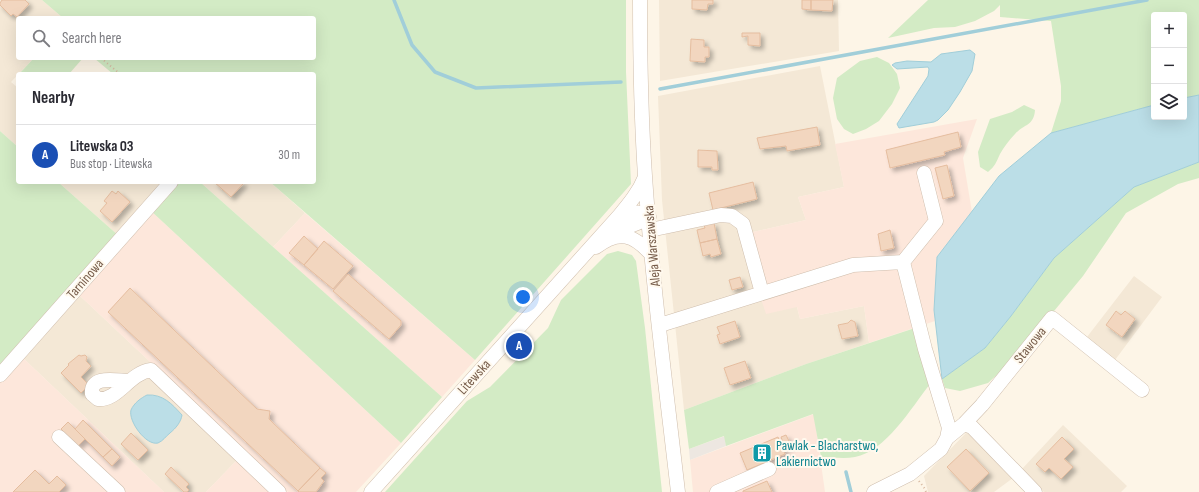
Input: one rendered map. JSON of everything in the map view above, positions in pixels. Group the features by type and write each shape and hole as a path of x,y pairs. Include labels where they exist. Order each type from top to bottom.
{"street":[{"name":"Aleja Warszawska","path":"640,0 641,100 645,177 652,256 678,492"},
{"path":"660,325 853,265 903,262 936,221 924,173"},
{"path":"578,262 615,221 635,196 642,186 645,177"},
{"name":"Tarninowa","path":"0,375 169,184"},
{"path":"615,221 637,212 642,213 650,224"},
{"path":"578,262 626,226 640,222 650,224 720,215 732,216 743,224 762,294"},
{"path":"610,238 622,235 628,237 642,245 652,256"},
{"name":"Litewska","path":"371,492 578,262"},
{"path":"903,262 925,350 949,428 947,438"},
{"name":"Stawowa","path":"874,492 910,474 927,462 941,449 947,438 964,424 982,405 1052,318 1142,390"},
{"path":"129,381 143,371 151,370 280,492"},
{"path":"964,424 972,427 1036,492"},
{"path":"59,437 118,492"},
{"path":"718,492 769,469"}],"path":[{"path":"103,60 118,72"}],"shaded area":[{"path":"0,0 42,0 61,16 16,16 16,60 32,60 21,72 16,72 16,77 11,82 16,86 16,145 0,131"},
{"path":"659,0 838,0 839,51 660,81"},
{"path":"820,66 844,187 798,197 806,220 740,235 797,307 800,319 864,306 869,343 806,364 684,410 662,200 658,96"},
{"path":"977,119 963,158 972,212 937,257 934,310 935,321 869,343 864,306 800,319 797,307 766,314 740,235 806,220 798,197 844,187 835,144"},
{"path":"60,184 166,184 119,236"},
{"path":"202,184 272,184 305,213 273,247"},
{"path":"150,210 401,443 356,492 288,492 78,294"},
{"path":"305,213 475,360 442,397 273,247"},
{"path":"1134,276 1162,297 1115,360 1087,337"},
{"path":"78,294 163,374 238,459 206,492 164,492 22,357"},
{"path":"22,357 164,492 0,492 0,381"},
{"path":"814,414 825,492 693,492 690,460"},
{"path":"1063,425 1127,486 1121,492 1044,492 1022,469"},
{"path":"968,431 1013,478 994,492 928,492 924,476"},
{"path":"725,436 726,446 690,460 689,449"},
{"path":"238,459 273,492 206,492"}],"green space":[{"path":"42,0 626,0 626,72 631,184 475,360 272,184 316,184 316,72 111,72 96,60 316,60 316,16 61,16"},
{"path":"928,0 1199,0 1199,95 1187,97 1187,12 1151,12 1151,106 1051,133 1061,101 1061,86 1051,21 1000,17 1000,5 994,11 975,21 955,27 934,28 888,38"},
{"path":"877,57 889,63 897,74 900,88 892,104 879,121 866,129 853,134 844,129 837,119 833,98 837,78 860,61"},
{"path":"32,60 81,60 71,72 21,72"},
{"path":"1024,105 1035,110 1033,119 1018,131 1011,139 988,172 980,167 978,152 990,119 1012,112"},
{"path":"0,131 16,145 16,184 60,184 119,236 0,367"},
{"path":"1199,162 1199,178 1178,184 1126,213 1083,276 1016,357 988,383 960,391 945,388 942,379 985,348 1054,258 1134,187"},
{"path":"173,184 202,184 442,397 401,443 150,210"},
{"path":"618,251 632,255 636,261 645,328 662,492 385,492 467,401 490,387 548,328 561,300 607,254"},
{"path":"915,328 930,384 887,438 877,447 866,453 851,458 821,457 813,414 726,446 724,436 689,449 684,410 806,364"}],"water":[{"path":"970,50 975,54 972,71 948,110 934,122 899,128 897,124 928,76 929,69 928,67 897,69 892,65 907,61 931,62 941,54"},
{"path":"1199,95 1199,162 1134,187 1054,258 985,348 942,379 934,310 937,257 999,176 1051,133 1151,106 1151,120 1187,120 1187,97"},
{"path":"147,395 158,396 167,400 182,415 181,420 176,427 158,443 148,441 143,437 132,420 131,410 134,405"}],"building":[{"path":"2,0 25,0 29,4 16,16 13,14 11,16 0,5"},
{"path":"692,0 713,0 713,4 708,4 707,10 692,9"},
{"path":"802,0 811,0 811,10 802,9"},
{"path":"811,0 833,0 832,11 811,10"},
{"path":"742,33 760,33 760,46 748,45 748,36 742,37"},
{"path":"691,39 704,40 704,47 709,47 709,57 705,57 705,62 690,61"},
{"path":"817,127 820,145 787,151 786,146 760,149 757,138"},
{"path":"958,132 961,147 944,152 945,155 890,168 886,150"},
{"path":"698,150 717,151 718,170 712,170 712,167 698,167"},
{"path":"947,165 954,196 943,199 935,168"},
{"path":"753,182 757,199 713,210 709,193"},
{"path":"216,184 243,184 231,197"},
{"path":"112,191 116,194 118,191 130,202 112,222 100,211 107,203 104,201"},
{"path":"714,223 717,239 700,243 697,230 705,228 704,225"},
{"path":"890,230 894,248 881,251 878,234"},
{"path":"304,236 318,249 304,265 289,253"},
{"path":"717,239 721,254 711,257 710,254 703,256 700,243"},
{"path":"324,241 353,266 333,289 304,265"},
{"path":"348,274 401,321 401,325 389,339 333,291"},
{"path":"740,277 743,287 732,290 729,280"},
{"path":"130,288 257,409 270,411 269,419 320,468 298,491 108,312"},
{"path":"1116,311 1121,315 1125,311 1135,319 1122,337 1106,325"},
{"path":"851,320 855,322 858,336 842,339 838,325 848,323"},
{"path":"735,321 740,337 720,344 717,335 720,334 717,327"},
{"path":"79,355 85,355 87,357 86,361 91,366 81,377 89,385 81,393 61,373 69,365 68,364"},
{"path":"745,361 751,378 730,385 724,368"},
{"path":"83,420 112,449 103,457 75,429"},
{"path":"68,422 85,439 78,446 61,429"},
{"path":"131,433 148,450 138,460 121,444"},
{"path":"786,435 791,445 785,448 781,437"},
{"name":"Pawlak - Blacharstwo, Lakiernictwo","path":"778,437 785,454 747,470 740,453"},
{"path":"1062,437 1074,449 1064,459 1073,467 1061,479 1049,468 1045,472 1036,464"},
{"path":"112,449 120,457 112,466 103,457"},
{"path":"966,449 989,473 970,491 947,467"},
{"path":"171,467 189,484 186,487 189,490 187,492 184,492 165,474"},
{"path":"320,468 326,473 321,478 324,481 316,492 299,492 298,491"},
{"path":"35,470 49,484 57,476 66,485 59,492 13,492"},
{"path":"767,481 772,492 743,492 743,491"}],"waterway":[{"path":"394,0 412,45 435,72 476,88 621,82"},
{"path":"660,89 1147,0"},
{"path":"846,472 851,492"}],"place":[{"name":"Litewska 03","path":"519,346"},
{"name":"Pawlak - Blacharstwo, Lakiernictwo","path":"762,453"}]}
